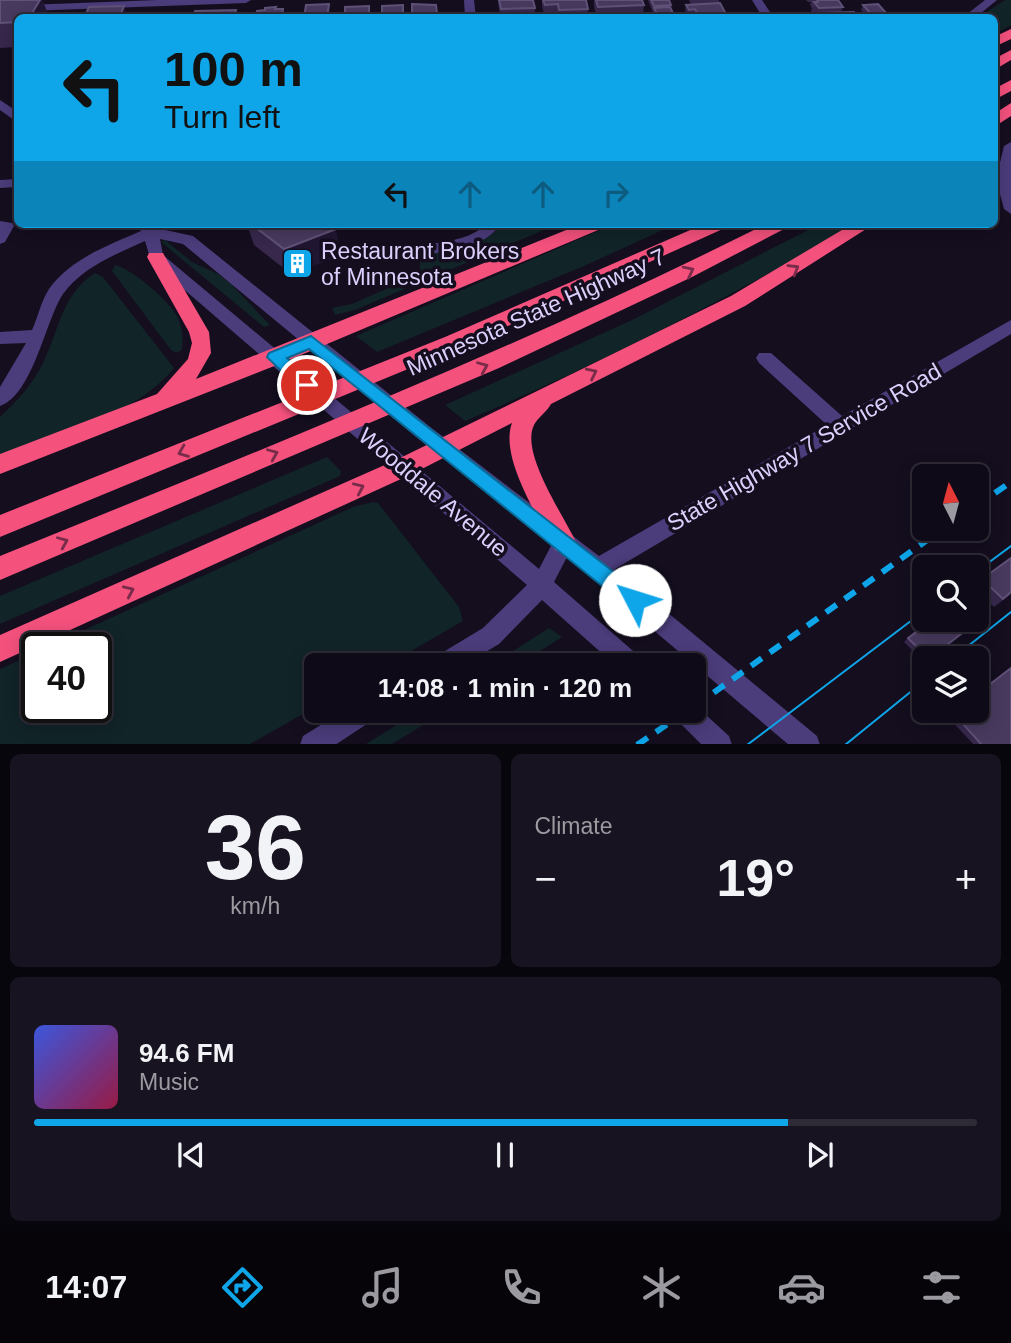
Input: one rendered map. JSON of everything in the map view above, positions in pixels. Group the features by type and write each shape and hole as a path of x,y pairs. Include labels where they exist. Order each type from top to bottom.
{"highway":[{"path":"0,464 159,402 283,364 311,342 587,228"},
{"name":"Minnesota State Highway 7","path":"0,526 561,298 710,228"},
{"name":"Minnesota State Highway 7","path":"0,568 485,366 680,276 772,228"},
{"path":"0,649 404,467 738,301 858,228"},
{"path":"156,257 202,332 199,358 186,377 159,402"},
{"path":"555,391 529,413 522,426 520,448 564,542"}],"street":[{"path":"0,9 246,0"},
{"path":"973,14 992,0"},
{"path":"0,104 14,116"},
{"path":"1011,146 1003,179 1011,209"},
{"path":"0,226 6,226 0,239"},
{"path":"0,399 17,380 55,294 67,280 147,228 156,257"},
{"name":"Wooddale Avenue","path":"147,228 188,240 328,356 597,568 808,744"},
{"path":"367,251 458,244 477,239 492,228"},
{"name":"Wooddale Avenue","path":"156,257 542,584 619,653"},
{"name":"State Highway 7 Service Road","path":"597,568 1011,326"},
{"path":"0,338 38,336"},
{"path":"765,358 841,426"},
{"path":"463,653 491,636 542,584 564,542"},
{"path":"312,744 347,723"},
{"path":"697,723 720,744"}],"green space":[{"path":"1005,0 1011,0 1011,25 998,33 998,14 984,14"},
{"path":"498,228 549,228 355,310 335,315 332,308 352,304 420,274 420,251 475,242"},
{"path":"605,228 667,228 584,266 377,352 356,336"},
{"path":"812,228 845,228 721,299 530,393 465,421 445,405 630,321"},
{"path":"165,240 192,262 218,274 231,284 270,325 264,327 161,242"},
{"path":"115,265 140,279 174,311 182,330 182,350 176,353 171,350 112,271"},
{"path":"95,273 103,277 174,368 139,399 117,411 0,458 0,417 35,377 69,301 84,281"},
{"path":"327,457 341,471 340,476 0,624 0,596"},
{"path":"378,503 459,607 463,621 408,653 304,653 304,713 250,744 0,744 0,669 21,659 21,723 112,723 112,632 80,632 353,507"},
{"path":"549,628 562,637 537,653 510,653"},
{"path":"400,723 426,723 392,744 366,744"}],"building":[{"path":"0,0 40,0 31,14 14,14 14,22 0,23"},
{"path":"499,0 533,0 535,8 501,9"},
{"path":"543,0 586,0 588,9 559,10 558,4 545,5"},
{"path":"596,0 642,0 644,5 598,7"},
{"path":"651,0 669,0 671,5 654,6"},
{"path":"817,0 838,0 843,7 819,8 814,2 818,2"},
{"path":"720,3 726,14 698,14 695,9 689,10 686,5"},
{"path":"329,4 328,14 305,14 306,5"},
{"path":"412,4 436,5 437,14 412,14"},
{"path":"878,4 886,13 871,14 863,5"},
{"path":"403,5 403,14 382,14 382,6"},
{"path":"124,6 121,14 86,14 89,7"},
{"path":"369,6 369,14 345,14 345,7"},
{"path":"670,7 674,14 657,14 654,8"},
{"path":"265,8 283,9 282,14 256,14"},
{"path":"236,10 235,14 194,14 195,11"},
{"path":"854,12 855,14 823,14"},
{"path":"256,228 336,229 284,249"},
{"path":"1011,558 1011,592 1003,599 989,586 989,574"},
{"path":"916,632 964,632 946,646 916,646 908,638"},
{"path":"1011,668 1011,744 981,744 962,723 989,723 989,685"}],"tram line":[{"path":"989,562 1011,546"},
{"path":"968,646 1011,612"},
{"path":"748,744 912,620"},
{"path":"846,744 912,691"}],"railway":[{"path":"989,497 1011,482"},
{"path":"706,698 926,541"},
{"path":"638,744 669,723"}],"place":[{"name":"Restaurant Brokers of Minnesota","path":"298,264"}],"route":[{"path":"307,385 275,357 311,342 635,600"}]}
